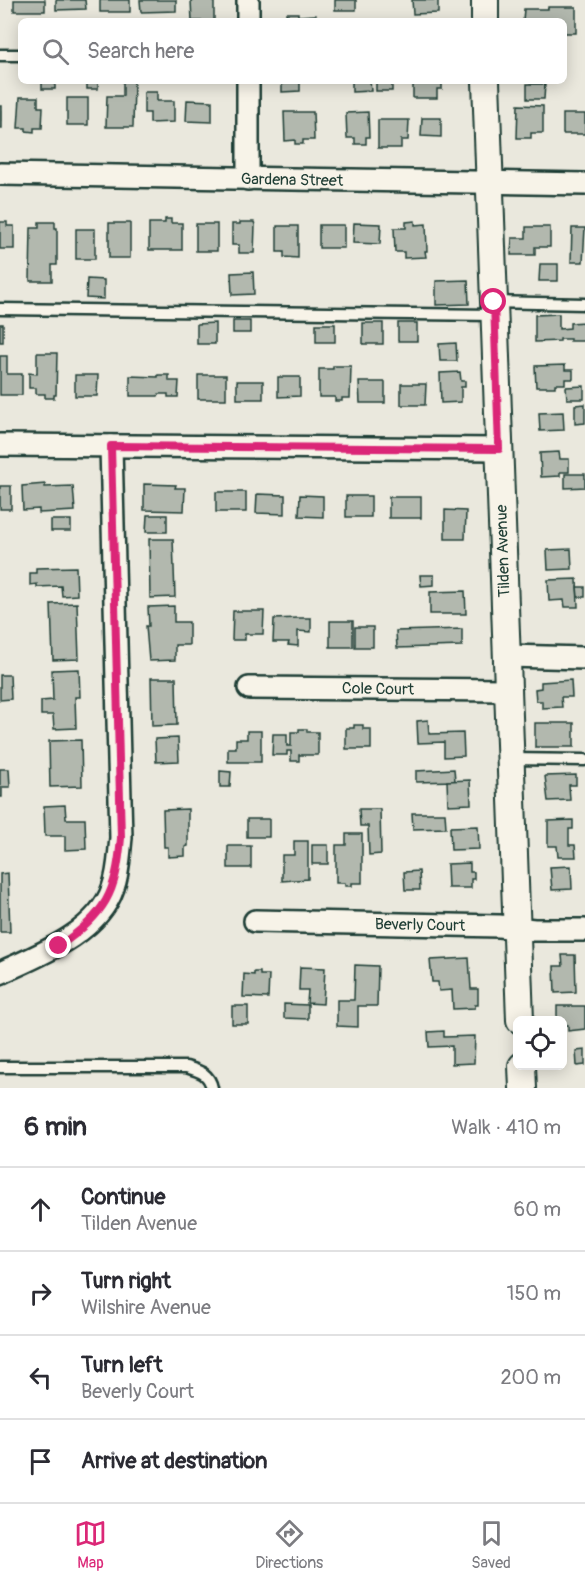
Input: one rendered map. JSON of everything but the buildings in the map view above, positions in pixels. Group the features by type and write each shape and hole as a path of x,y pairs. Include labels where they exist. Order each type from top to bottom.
{"street":[{"path":"248,0 248,18"},
{"path":"484,0 485,18"},
{"path":"248,84 248,179"},
{"name":"Tilden Avenue","path":"486,84 520,1016"},
{"name":"Gardena Street","path":"0,174 585,184"},
{"path":"0,445 499,449"},
{"path":"0,973 59,946 81,931 99,911 112,891 118,867 121,838 111,446"},
{"path":"507,656 585,658"},
{"name":"Cole Court","path":"249,688 508,690"},
{"name":"Beverly Court","path":"255,921 585,930"},
{"path":"522,1070 523,1088"}],"lane":[{"path":"0,55 18,55"},
{"path":"0,309 494,309 585,304"},
{"path":"510,759 585,760"},
{"path":"0,1067 186,1067 203,1072 211,1082 212,1088"}],"route":[{"path":"59,946 81,931 99,911 112,891 118,867 121,838 111,446 499,449 494,302"}]}
